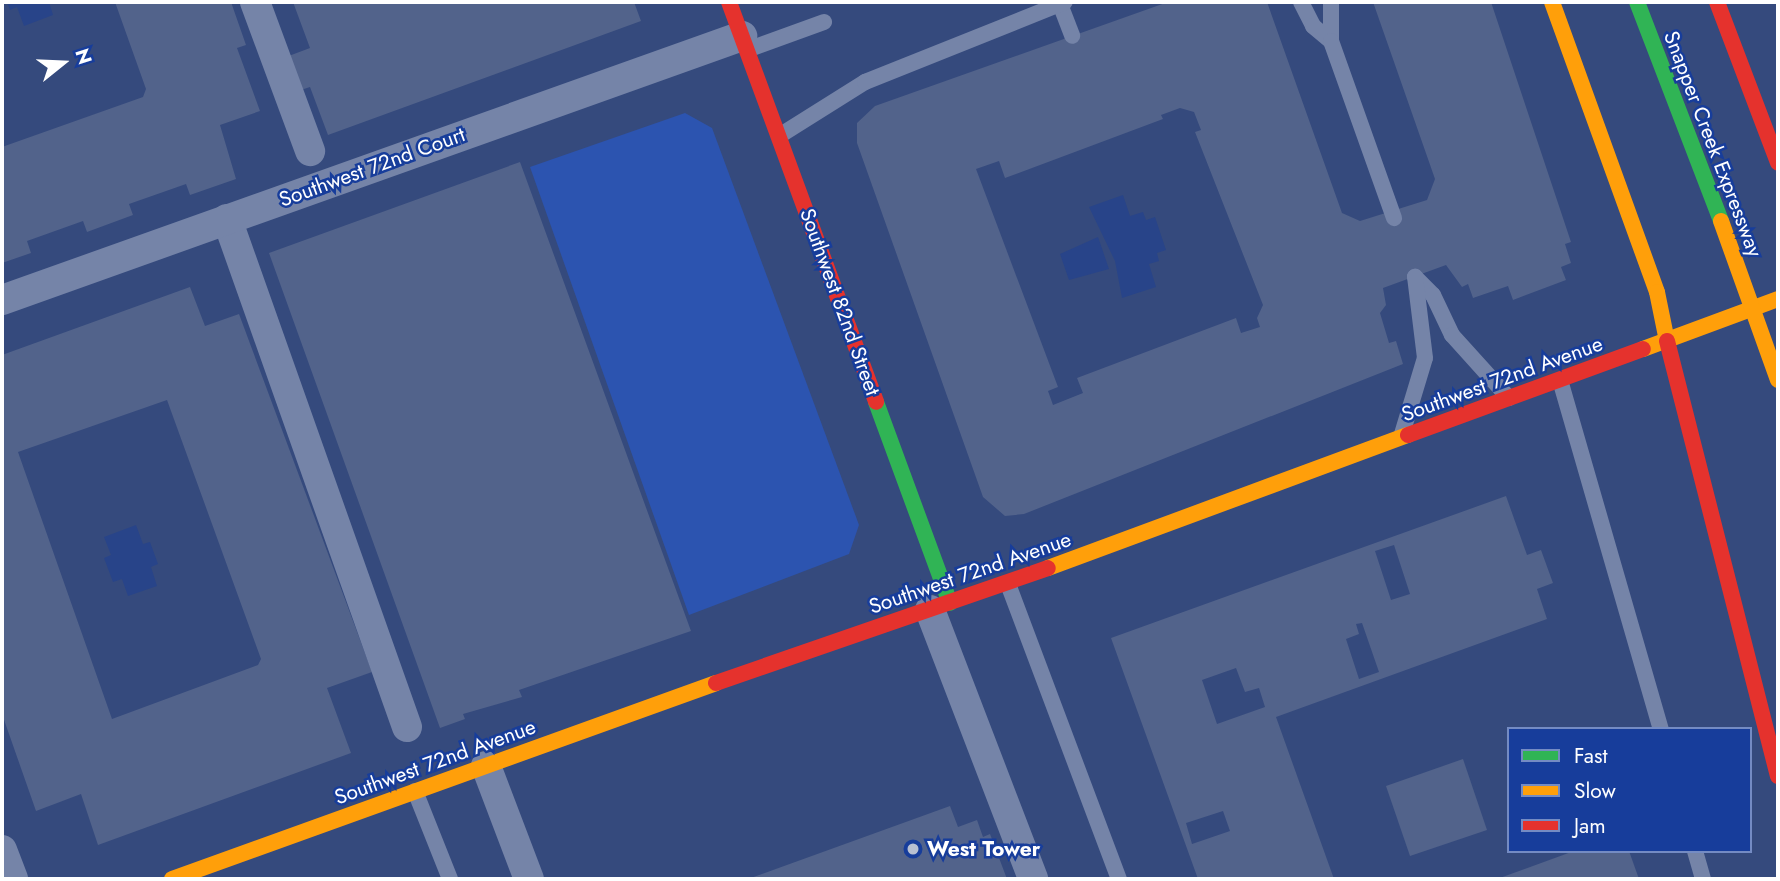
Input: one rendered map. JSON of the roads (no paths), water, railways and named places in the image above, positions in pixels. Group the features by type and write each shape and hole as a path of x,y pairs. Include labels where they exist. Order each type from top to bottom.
{"main road":[{"name":"Southwest 82nd Street","path":"729,2 779,136 940,607"},
{"path":"1552,2 1657,292 1667,341 1778,776"},
{"name":"Snapper Creek Expressway","path":"1637,2 1721,221 1778,380"},
{"path":"1717,2 1778,163"},
{"name":"Southwest 72nd Avenue","path":"172,879 1008,583 1778,299"}],"street":[{"path":"255,2 310,151"},
{"name":"Southwest 72nd Court","path":"2,300 227,219 744,43"},
{"path":"227,219 407,727"},
{"name":"Southwest 82nd Street","path":"940,607 1033,879"},
{"path":"486,766 529,879"},
{"path":"2,850 13,879"}],"lane":[{"path":"1301,2 1313,26 1331,41"},
{"path":"1331,2 1331,41 1394,218"},
{"path":"779,136 865,82 1063,3 1072,36"},
{"path":"744,43 824,22"},
{"path":"1400,439 1425,358 1415,277 1433,295 1452,335 1510,399"},
{"path":"1560,380 1660,727"},
{"path":"1008,583 1119,879"},
{"path":"415,791 450,879"},
{"path":"1696,853 1703,879"}],"place":[{"name":"West Tower","path":"913,849"}]}
